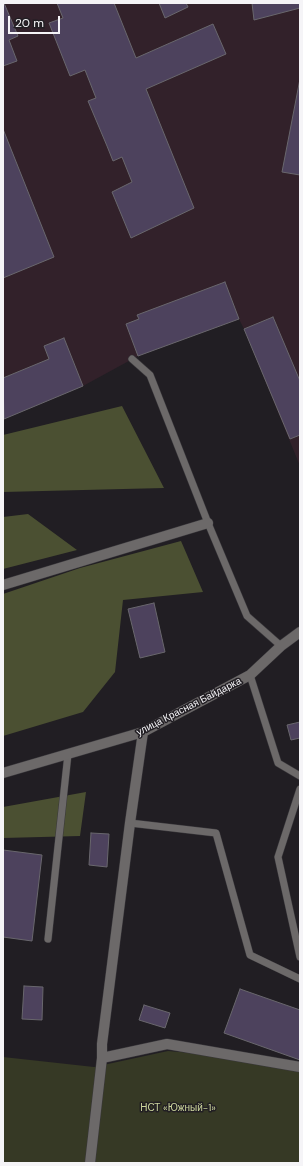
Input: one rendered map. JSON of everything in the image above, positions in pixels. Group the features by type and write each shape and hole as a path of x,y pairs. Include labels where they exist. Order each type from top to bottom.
{"street":[{"path":"3,585 208,523"},
{"name":"улица Красная Байдарка","path":"3,773 143,732 250,675 281,646 296,635"},
{"path":"90,1163 102,1058 102,1044 143,732"},
{"path":"102,1058 167,1044 300,1067"}],"lane":[{"path":"132,359 150,375 208,523 247,616 281,646"},
{"path":"250,675 278,763 300,776"},
{"path":"48,939 68,754"},
{"path":"300,789 278,857 300,957"},
{"path":"130,823 216,833 250,955 300,979"}],"shaded area":[{"path":"3,3 300,3 300,466 239,319 138,356 83,386 3,419"}],"green space":[{"path":"122,406 164,488 3,492 3,435"},
{"path":"28,514 77,550 3,569 3,517"},
{"path":"181,541 203,592 123,600 115,672 83,712 3,736 3,594 80,568"},
{"path":"86,792 80,836 3,838 3,807"},
{"name":"НСТ «Южный-1»","path":"168,1051 300,1062 300,1163 3,1163 3,1057 94,1067"}],"building":[{"path":"3,3 18,36 9,40 17,61 3,66"},
{"path":"57,3 114,3 136,58 213,24 226,54 146,89 194,208 131,238 112,192 132,182 122,157 113,161 88,101 96,98 85,70 70,76 49,23 63,18"},
{"path":"159,3 186,3 188,7 165,18"},
{"path":"252,3 300,3 300,8 254,20"},
{"path":"300,79 300,175 282,172"},
{"path":"3,129 54,257 3,278"},
{"path":"225,282 239,319 138,356 126,324 139,319 137,315"},
{"path":"273,317 300,381 300,435 290,439 244,329"},
{"path":"64,338 83,386 4,419 3,378 49,359 44,346"},
{"path":"154,603 165,652 140,658 128,609"},
{"path":"300,722 300,738 291,740 287,725"},
{"path":"91,833 109,834 107,867 89,865"},
{"path":"3,850 42,855 32,941 3,937"},
{"path":"24,986 43,987 42,1020 22,1019"},
{"path":"240,989 300,1010 300,1060 224,1033"},
{"path":"144,1005 170,1013 165,1028 139,1020"}]}
